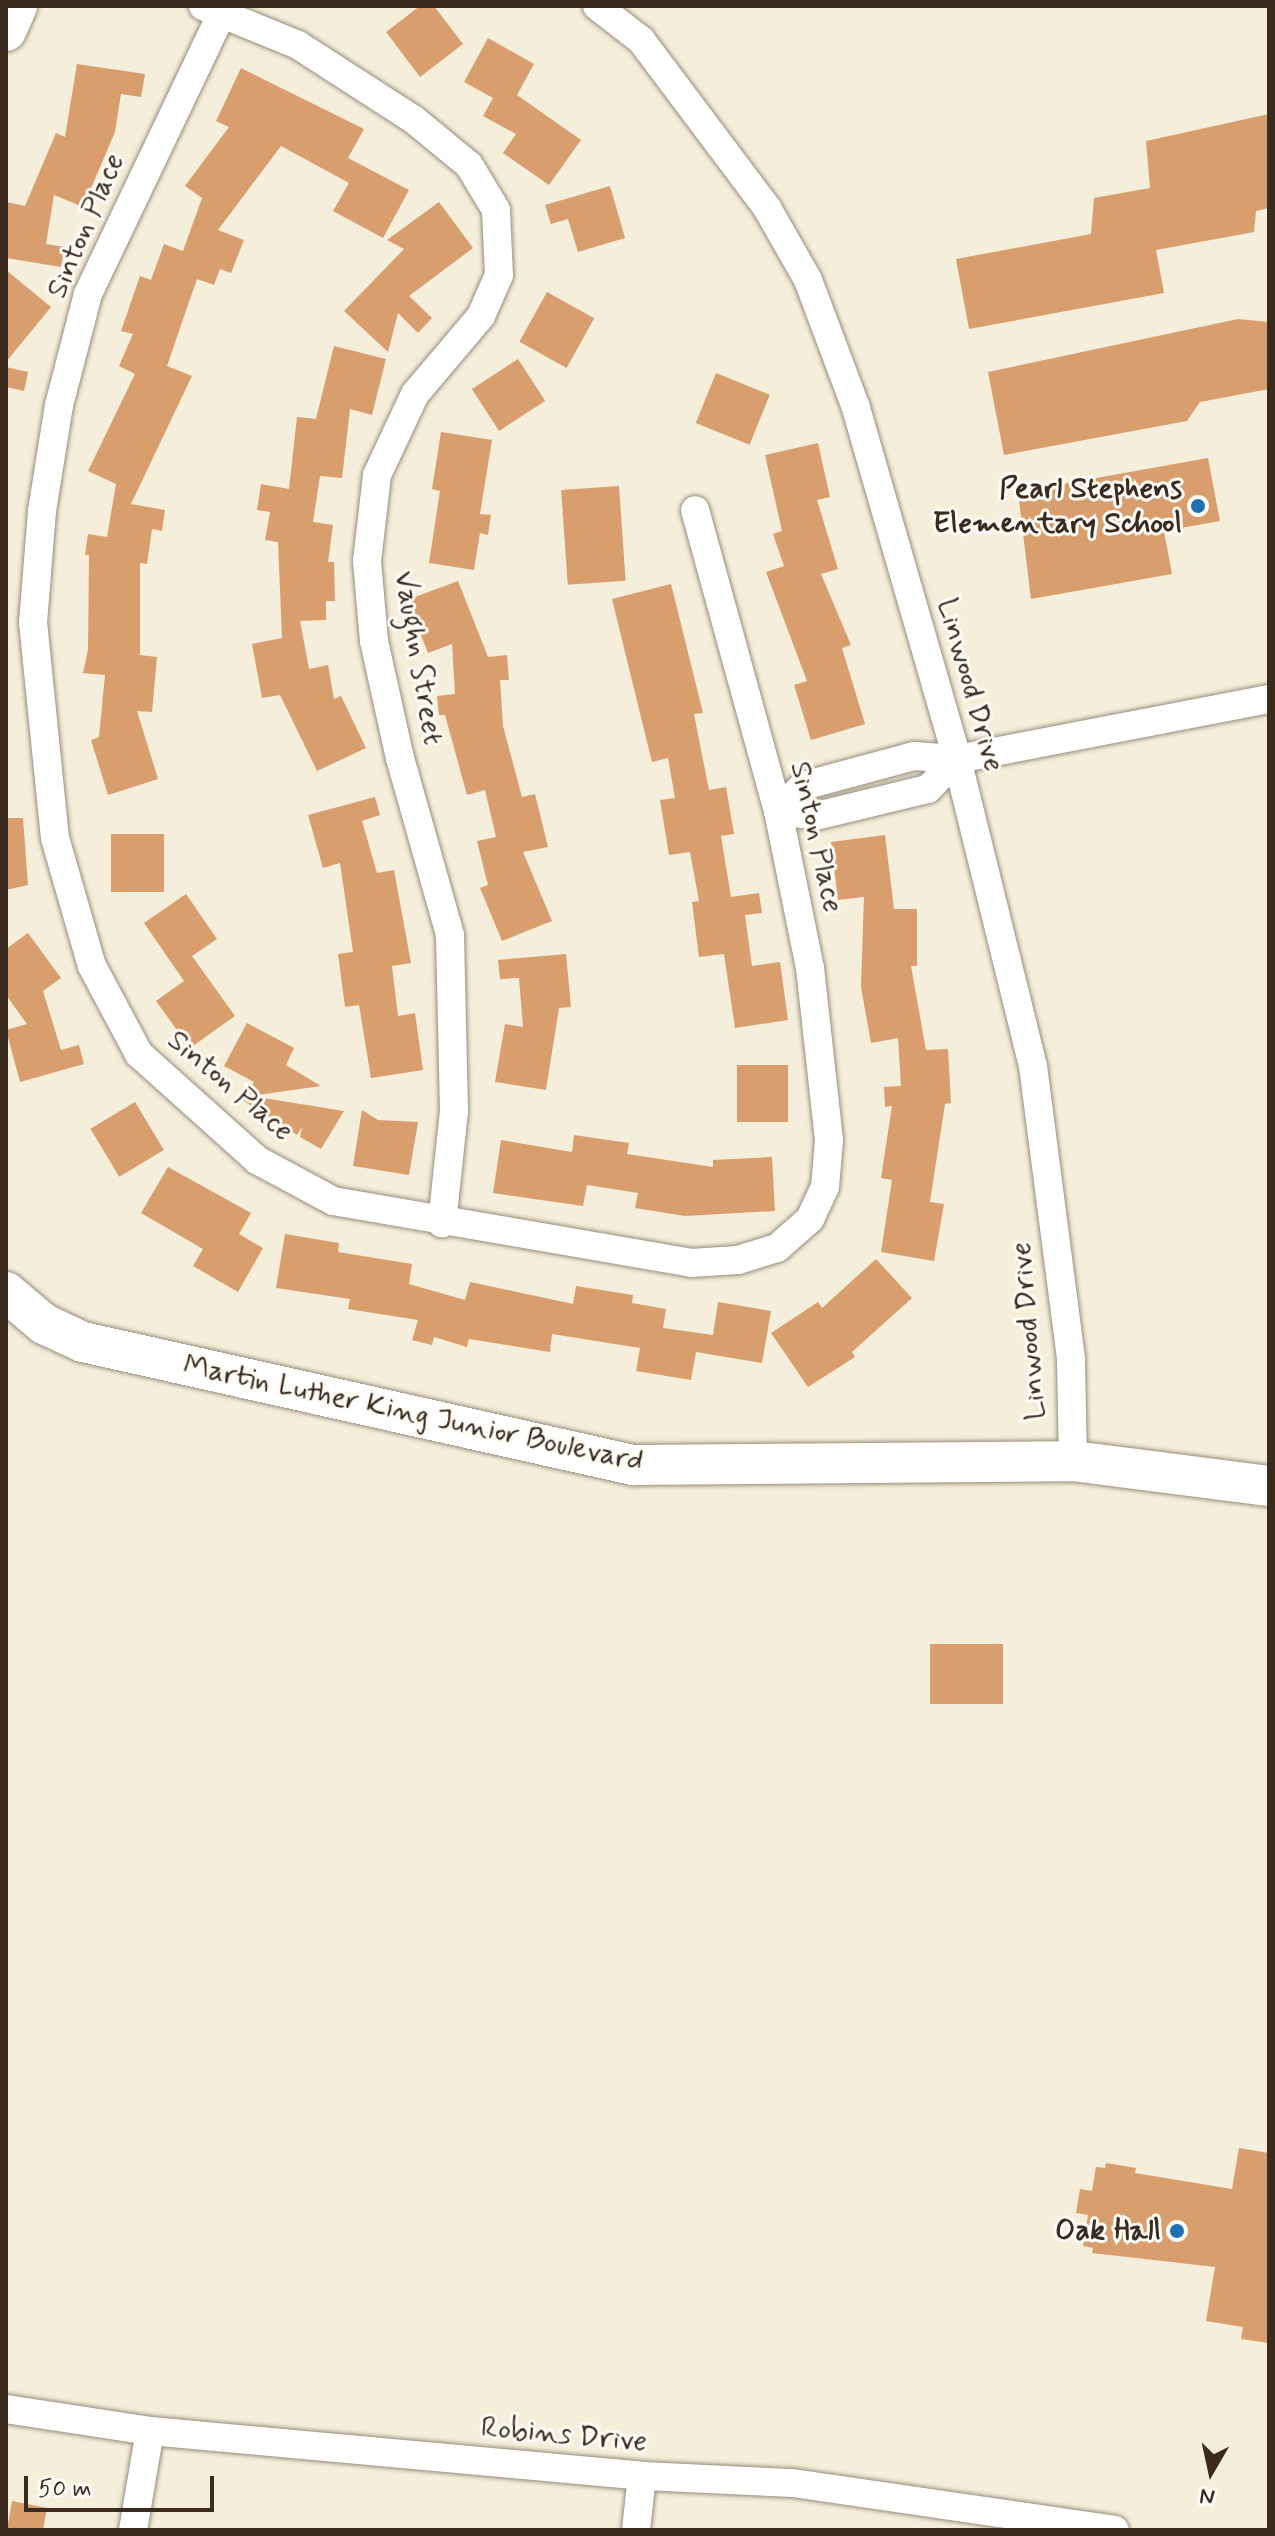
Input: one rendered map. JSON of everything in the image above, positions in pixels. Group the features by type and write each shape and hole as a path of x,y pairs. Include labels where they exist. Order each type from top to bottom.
{"street":[{"path":"6,31 17,6"},
{"name":"Linwood Drive","path":"597,6 641,40 714,132 808,280 856,408 957,759 1033,1066 1071,1360 1073,1461"},
{"name":"Sinton Place","path":"212,9 88,294 59,405 42,511 33,622 55,838 92,966 149,1065 257,1160 333,1201 442,1223 691,1263 738,1260 777,1248 810,1219 825,1187 829,1140 810,968 778,811 695,510"},
{"name":"Vaughn Street","path":"212,9 298,45 413,119 469,165 496,210 499,275 481,316 415,394 377,475 367,561 374,641 400,758 450,935 454,1111 442,1223"},
{"path":"778,811 803,786 914,756 957,759 1269,699"},
{"name":"Martin Luther King Junior Boulevard","path":"6,1292 44,1324 83,1342 633,1465 1073,1461 1269,1486"},
{"name":"Robins Drive","path":"6,2409 150,2431 642,2476 793,2483 1115,2530"},
{"path":"133,2530 150,2431"},
{"path":"636,2530 642,2476"}],"building":[{"path":"420,6 434,6 463,44 420,77 386,32"},
{"path":"488,38 534,64 517,95 581,140 549,185 503,153 516,134 483,116 493,98 464,82"},
{"path":"77,64 145,74 141,97 121,94 115,132 83,207 54,195 46,244 65,247 61,267 6,258 6,202 25,206 56,133 65,137"},
{"path":"241,68 364,129 348,158 409,190 383,238 333,211 349,183 281,146 218,230 244,240 231,273 220,269 214,285 197,279 167,366 192,376 131,504 165,510 162,531 152,529 147,564 140,563 140,655 157,657 152,712 137,711 158,779 108,795 91,740 99,737 105,675 83,673 88,650 89,555 85,555 88,534 107,537 116,484 88,471 135,374 119,366 133,334 121,331 140,276 151,280 164,244 183,251 202,198 185,186 229,127 216,121"},
{"path":"1269,114 1269,208 1256,211 1254,232 1156,250 1164,293 969,329 956,259 1091,234 1094,198 1150,188 1146,141"},
{"path":"610,186 625,238 578,252 568,219 551,224 545,205"},
{"path":"439,202 473,248 409,296 432,318 418,333 398,313 388,352 344,311 404,249 387,240"},
{"path":"6,270 51,307 6,362"},
{"path":"547,292 594,318 567,368 519,342"},
{"path":"1238,319 1269,322 1269,389 1200,402 1187,421 1004,455 988,372"},
{"path":"334,346 386,359 372,415 350,409 342,478 320,476 313,522 333,525 328,562 334,562 335,601 326,601 326,620 300,621 309,669 328,665 334,699 341,696 366,748 317,771 280,695 262,698 252,644 282,638 278,542 265,540 270,512 257,510 261,484 289,489 297,417 316,419"},
{"path":"518,359 545,401 499,431 472,389"},
{"path":"6,367 28,372 24,391 6,387"},
{"path":"716,373 770,395 750,445 696,423"},
{"path":"441,432 492,440 480,514 491,515 488,535 480,533 474,570 429,563 440,491 432,489"},
{"path":"818,443 830,497 817,500 838,569 821,574 851,645 842,648 865,724 811,740 794,685 807,681 766,572 784,566 773,534 782,531 765,455"},
{"path":"1208,458 1220,521 1164,531 1172,574 1031,599 1018,492"},
{"path":"619,486 626,581 568,585 561,490"},
{"path":"458,581 488,657 507,655 509,680 500,680 503,726 522,797 535,794 548,847 523,852 552,921 502,941 480,888 488,885 477,841 496,837 485,790 467,795 445,715 439,715 437,696 455,694 452,644 428,653 407,600"},
{"path":"671,584 703,713 694,714 709,790 726,787 734,834 721,836 731,897 759,893 762,913 745,915 752,966 780,962 788,1020 735,1028 724,954 699,957 692,902 699,901 690,852 669,855 660,800 675,798 668,758 652,762 612,599"},
{"path":"375,797 380,815 362,821 377,873 394,870 411,963 392,966 398,1016 415,1013 423,1070 371,1078 359,1005 345,1007 338,954 353,952 340,863 323,868 308,815"},
{"path":"6,818 23,818 28,885 6,890"},
{"path":"111,834 164,834 164,892 111,892"},
{"path":"885,835 894,909 917,909 917,966 911,966 926,1050 948,1049 951,1103 945,1104 930,1202 944,1204 934,1261 881,1252 892,1180 881,1178 892,1106 885,1107 884,1087 901,1086 898,1038 871,1043 861,987 864,897 838,900 831,842"},
{"path":"186,894 217,939 192,956 235,1016 190,1048 156,1001 184,981 144,923"},
{"path":"28,933 61,978 43,991 61,1050 79,1045 84,1064 20,1082 6,1030 27,1024 6,995 6,949"},
{"path":"566,954 571,1007 559,1008 546,1090 495,1082 505,1024 523,1027 519,978 500,979 498,960"},
{"path":"247,1023 294,1048 286,1065 321,1086 251,1096 344,1111 321,1149 300,1137 302,1127 297,1135 239,1098 247,1095 254,1082 224,1066"},
{"path":"737,1065 788,1065 788,1122 737,1122"},
{"path":"135,1102 164,1150 119,1177 90,1129"},
{"path":"362,1110 378,1120 418,1122 409,1175 353,1166"},
{"path":"574,1135 629,1143 627,1154 713,1167 713,1160 772,1157 775,1211 685,1216 635,1208 638,1193 587,1185 583,1206 493,1193 501,1140 572,1152"},
{"path":"168,1167 251,1213 239,1234 263,1248 238,1292 193,1266 203,1249 141,1213"},
{"path":"285,1234 339,1243 338,1252 412,1264 409,1284 465,1300 470,1282 573,1304 576,1286 633,1295 632,1303 666,1309 663,1328 713,1335 718,1302 771,1311 762,1363 696,1352 691,1380 636,1371 640,1348 552,1334 550,1352 469,1339 467,1347 434,1337 432,1345 412,1340 418,1320 348,1309 350,1299 276,1288"},
{"path":"876,1259 912,1298 852,1352 855,1357 808,1387 771,1333 818,1302 822,1308"},
{"path":"930,1644 1003,1644 1003,1704 930,1704"},
{"name":"Oak Hall","path":"1239,2148 1269,2153 1269,2343 1241,2339 1243,2327 1206,2321 1215,2267 1092,2253 1093,2248 1083,2246 1088,2215 1076,2213 1080,2189 1092,2191 1096,2167 1105,2168 1106,2163 1136,2168 1135,2173 1232,2189"},
{"path":"12,2501 47,2508 43,2530 7,2530"}],"place":[{"name":"Pearl Stephens Elementary School","path":"1198,506"},
{"name":"Oak Hall","path":"1177,2231"}]}
